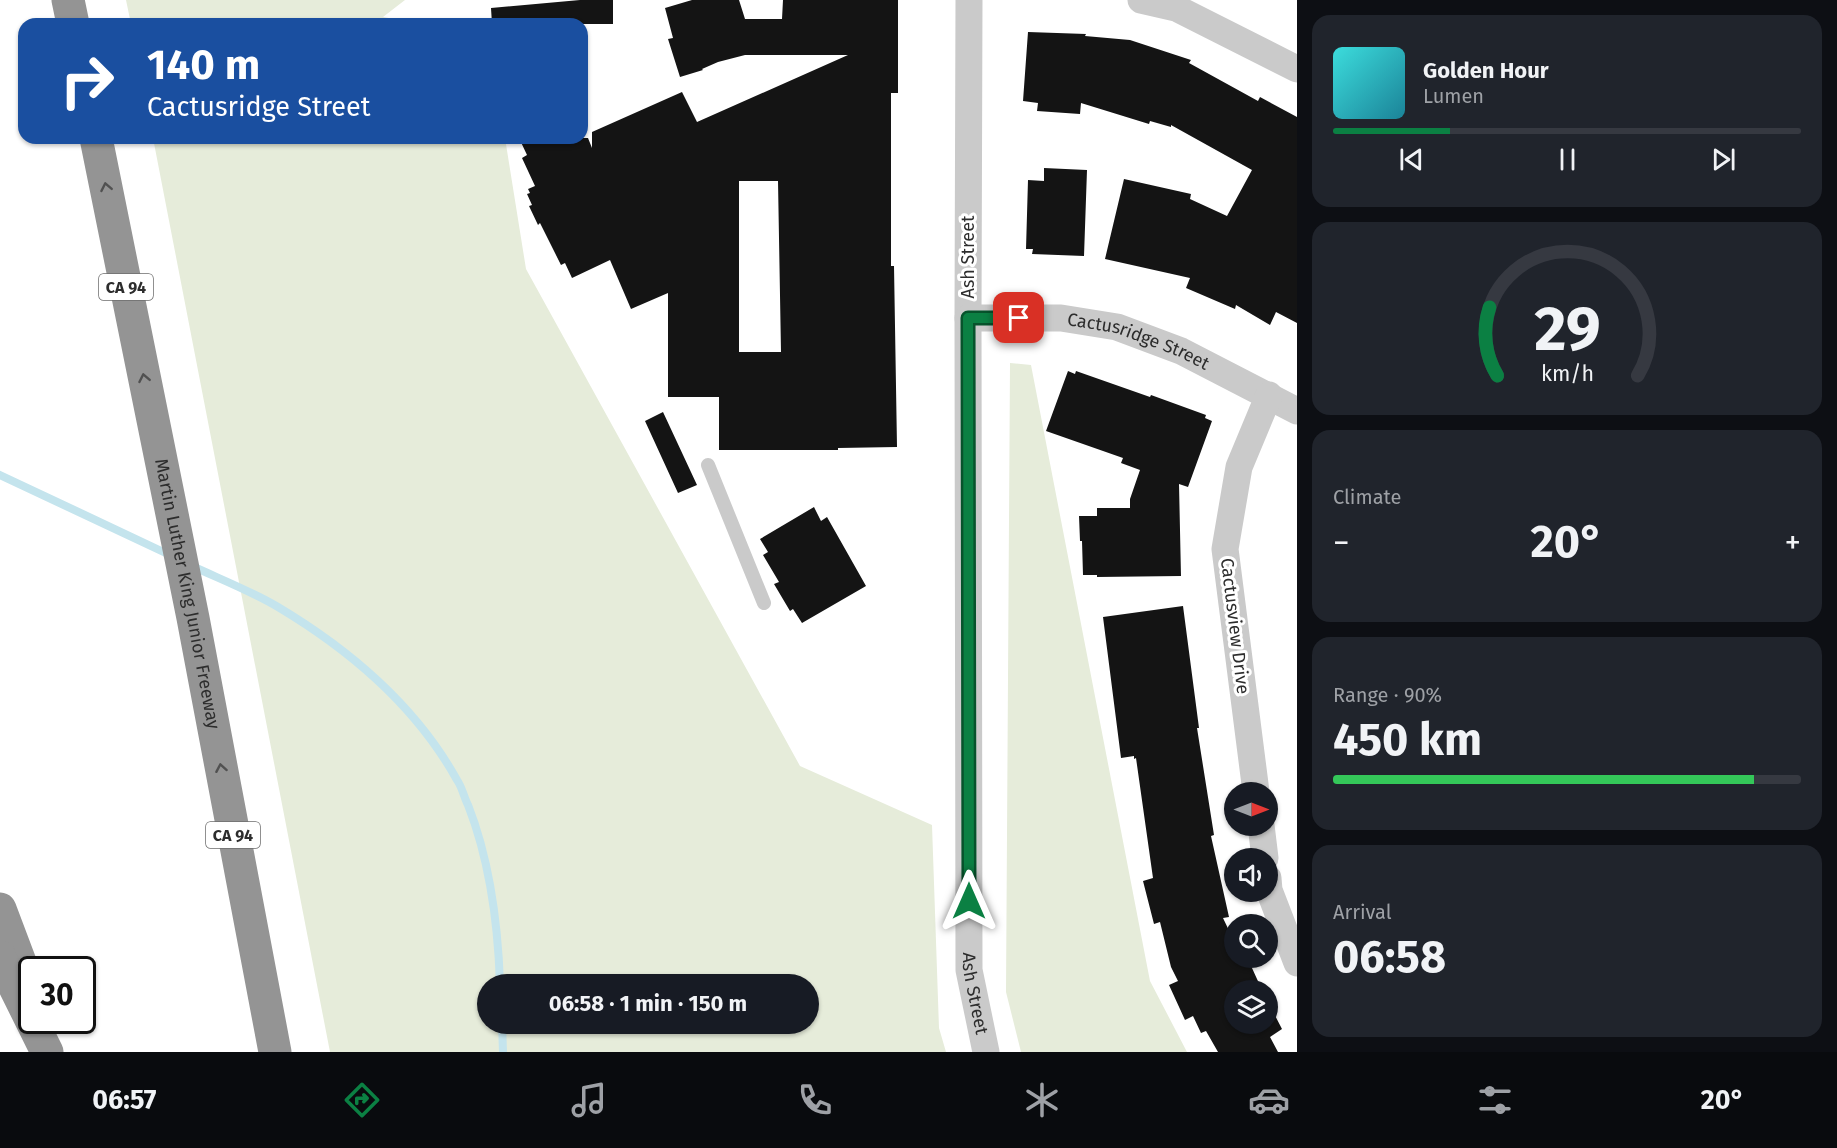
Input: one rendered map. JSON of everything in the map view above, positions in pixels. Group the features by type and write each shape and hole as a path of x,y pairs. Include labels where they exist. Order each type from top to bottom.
{"highway":[{"path":"68,0 72,18"},
{"name":"Martin Luther King Junior Freeway","path":"97,144 193,618 275,1052"},
{"path":"228,805 293,1052"},
{"path":"0,909 18,956"},
{"path":"0,957 47,1052"},
{"path":"47,1034 54,1052"}],"street":[{"name":"Ash Street","path":"969,0 969,970 986,1052"},
{"path":"1141,0 1176,8 1297,69"},
{"name":"Cactusridge Street","path":"968,318 1061,318 1117,327 1181,351 1297,411"},
{"name":"Cactusview Drive","path":"1255,782 1225,549 1239,467 1269,395"},
{"path":"1274,902 1297,963"}],"lane":[{"path":"708,465 764,603"}],"green space":[{"path":"126,0 405,0 383,17 389,18 130,18"},
{"path":"154,144 506,144 526,269 800,766 932,825 939,1028 946,1052 330,1052"},
{"path":"1010,363 1031,365 1150,981 1187,1052 1021,1052 1006,992"}],"building":[{"path":"580,0 613,0 613,24 588,24 588,18 492,18 491,8"},
{"path":"692,0 739,0 745,19 782,19 783,0 898,0 898,93 891,93 891,266 894,266 897,447 838,448 838,450 719,450 719,397 668,397 668,293 631,309 610,260 572,278 565,263 561,265 540,223 538,225 529,206 532,205 527,194 530,193 528,189 535,186 522,158 527,155 522,144 588,144 588,138 592,148 592,132 682,92 697,122 848,55 745,55 718,62 703,70 680,77 668,39 673,38 665,8","holes":["739,181 778,181 781,352 739,352"]},
{"path":"1028,32 1086,34 1085,36 1130,40 1191,60 1189,63 1258,101 1260,97 1297,117 1297,323 1276,312 1270,325 1236,305 1235,309 1186,288 1190,278 1105,259 1124,179 1191,194 1190,199 1227,216 1252,170 1171,125 1171,127 1150,121 1149,124 1081,103 1080,114 1037,111 1038,103 1023,101"},
{"path":"1044,168 1087,170 1084,256 1032,254 1033,249 1026,249 1028,180 1044,181"},
{"path":"1068,371 1075,374 1076,371 1150,397 1151,395 1206,415 1205,418 1212,421 1188,487 1179,484 1181,576 1097,577 1097,575 1083,575 1079,516 1097,516 1097,508 1130,508 1130,499 1140,470 1121,463 1123,458 1046,431"},
{"path":"663,412 697,485 678,493 645,421"},
{"path":"814,507 821,521 827,517 866,586 802,623 793,609 790,611 774,584 779,582 763,555 768,552 760,539"},
{"path":"1183,606 1199,728 1197,728 1214,835 1211,836 1228,914 1224,914 1223,918 1224,968 1252,968 1257,980 1224,980 1224,1034 1274,1034 1270,1037 1278,1052 1218,1052 1206,1031 1201,1033 1193,1016 1185,1020 1169,985 1178,981 1171,967 1160,922 1154,924 1143,881 1153,878 1136,758 1134,759 1134,756 1121,758 1103,617"}],"waterway":[{"path":"0,475 172,556"},
{"path":"192,566 268,601 331,642 379,682 422,728 459,783 476,826 492,893 499,974"},
{"path":"502,1034 503,1052"}],"route":[{"path":"969,901 968,318 1019,318"}]}
